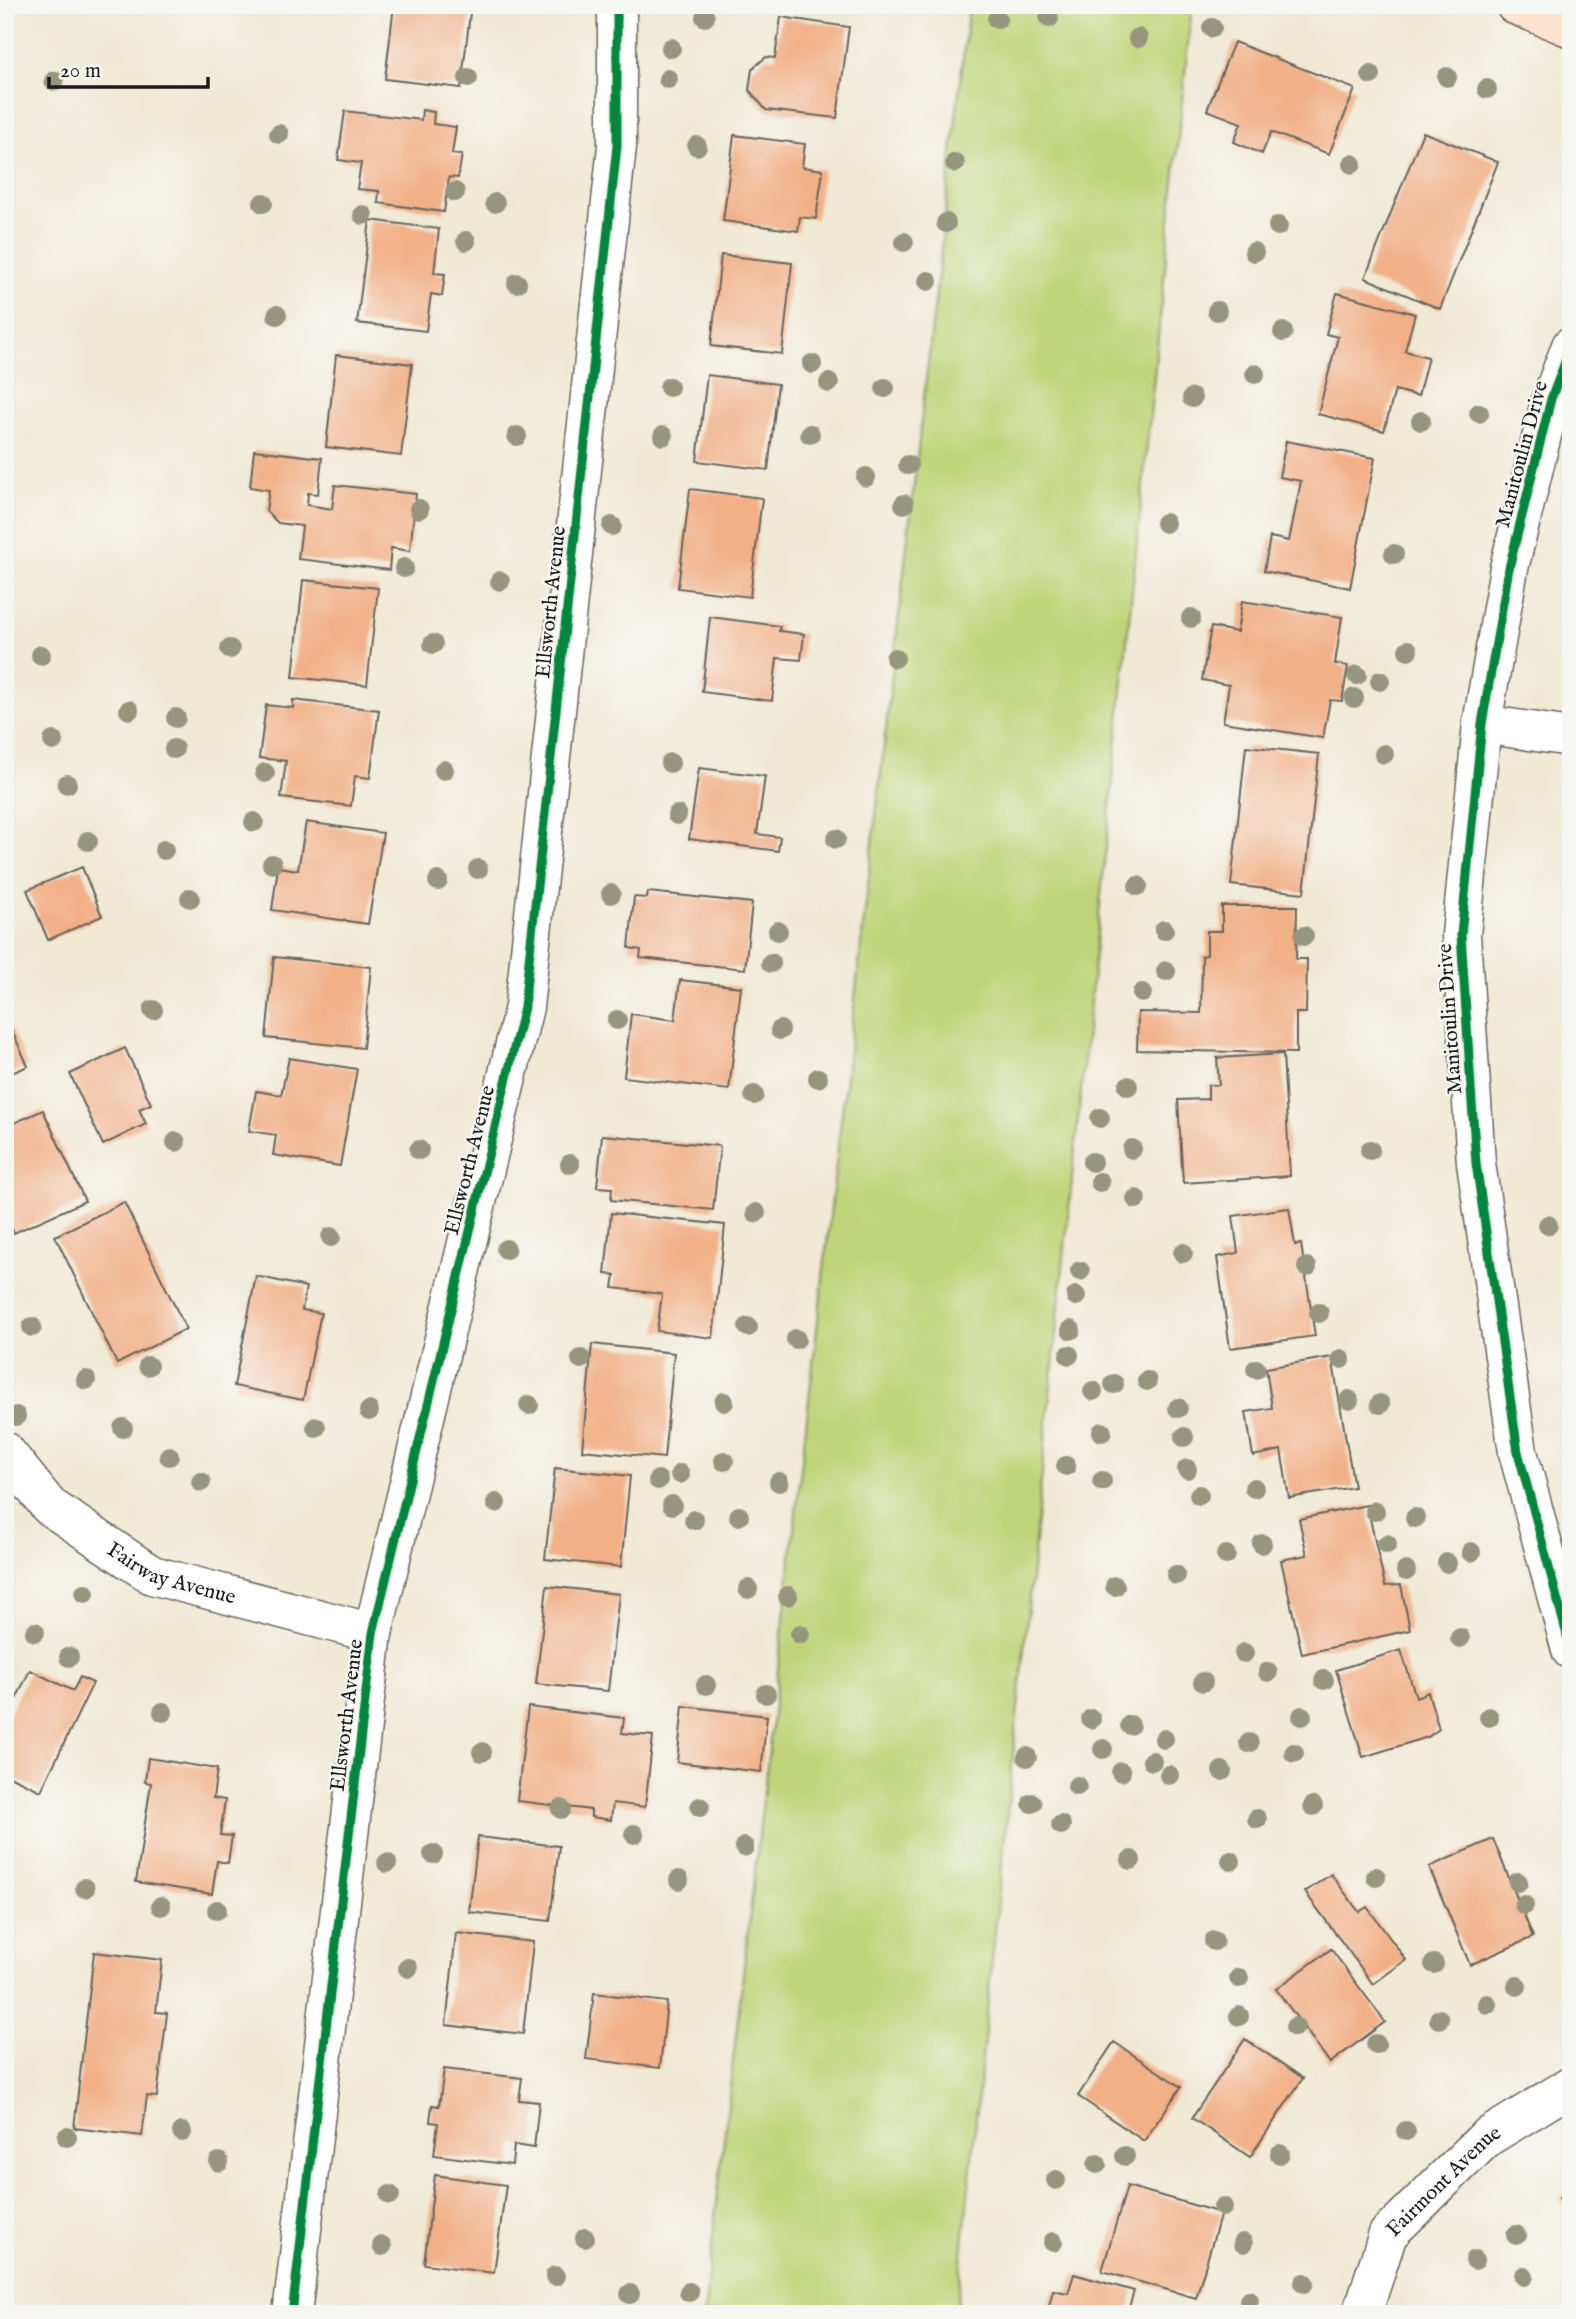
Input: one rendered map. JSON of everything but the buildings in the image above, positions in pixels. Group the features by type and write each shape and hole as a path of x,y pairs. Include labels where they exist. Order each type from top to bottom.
{"street":[{"name":"Ellsworth Avenue","path":"292,2314 373,1633 524,1007 617,146 617,5"},
{"path":"1515,5 1571,28"},
{"name":"Manitoulin Drive","path":"1571,346 1551,399 1509,568 1482,724 1461,935 1476,1163 1518,1452 1571,1650"},
{"path":"1482,724 1571,737"},
{"name":"Fairway Avenue","path":"5,1451 50,1506 152,1575 373,1633"},
{"name":"Fairmont Avenue","path":"1362,2314 1388,2234 1486,2138 1571,2086"}],"green space":[{"path":"969,5 1192,5 956,2314 704,2314"}],"cycle path":[{"path":"292,2314 373,1633 524,1007 617,146 617,5"},
{"path":"1571,346 1551,399 1509,568 1482,724 1461,935 1476,1163 1518,1452 1571,1650"}]}
